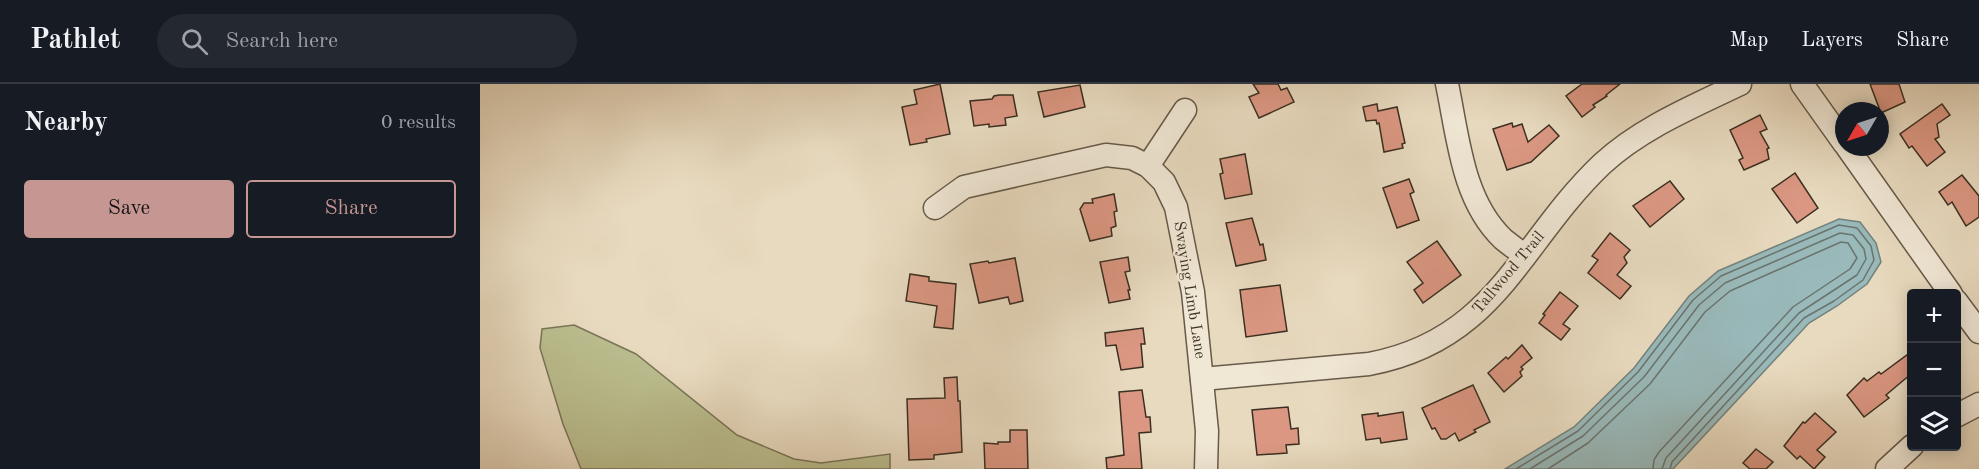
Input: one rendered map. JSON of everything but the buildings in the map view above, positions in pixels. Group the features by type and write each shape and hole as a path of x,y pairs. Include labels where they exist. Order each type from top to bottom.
{"street":[{"path":"1447,84 1465,173 1474,196 1502,238 1525,256"},
{"name":"Tallwood Trail","path":"1202,379 1369,364 1410,353 1452,332 1474,316 1496,293 1580,186 1604,163 1659,123 1740,84"},
{"path":"1802,84 1835,130"},
{"path":"1148,166 1185,110"},
{"name":"Swaying Limb Lane","path":"935,208 964,187 1106,155 1122,155 1148,166 1164,182 1176,207 1193,292 1207,431 1206,469"},
{"path":"1853,156 1947,289"},
{"path":"1961,308 1979,332"},
{"path":"1961,413 1979,404"},
{"path":"1887,469 1907,451"}],"green space":[{"path":"574,325 636,354 737,435 794,459 821,463 890,454 890,469 581,469 563,424 540,348 542,329"}],"water":[{"path":"1839,219 1860,222 1876,243 1881,262 1867,284 1809,323 1673,469 1505,469 1574,427 1634,368 1689,296 1718,271"}]}
